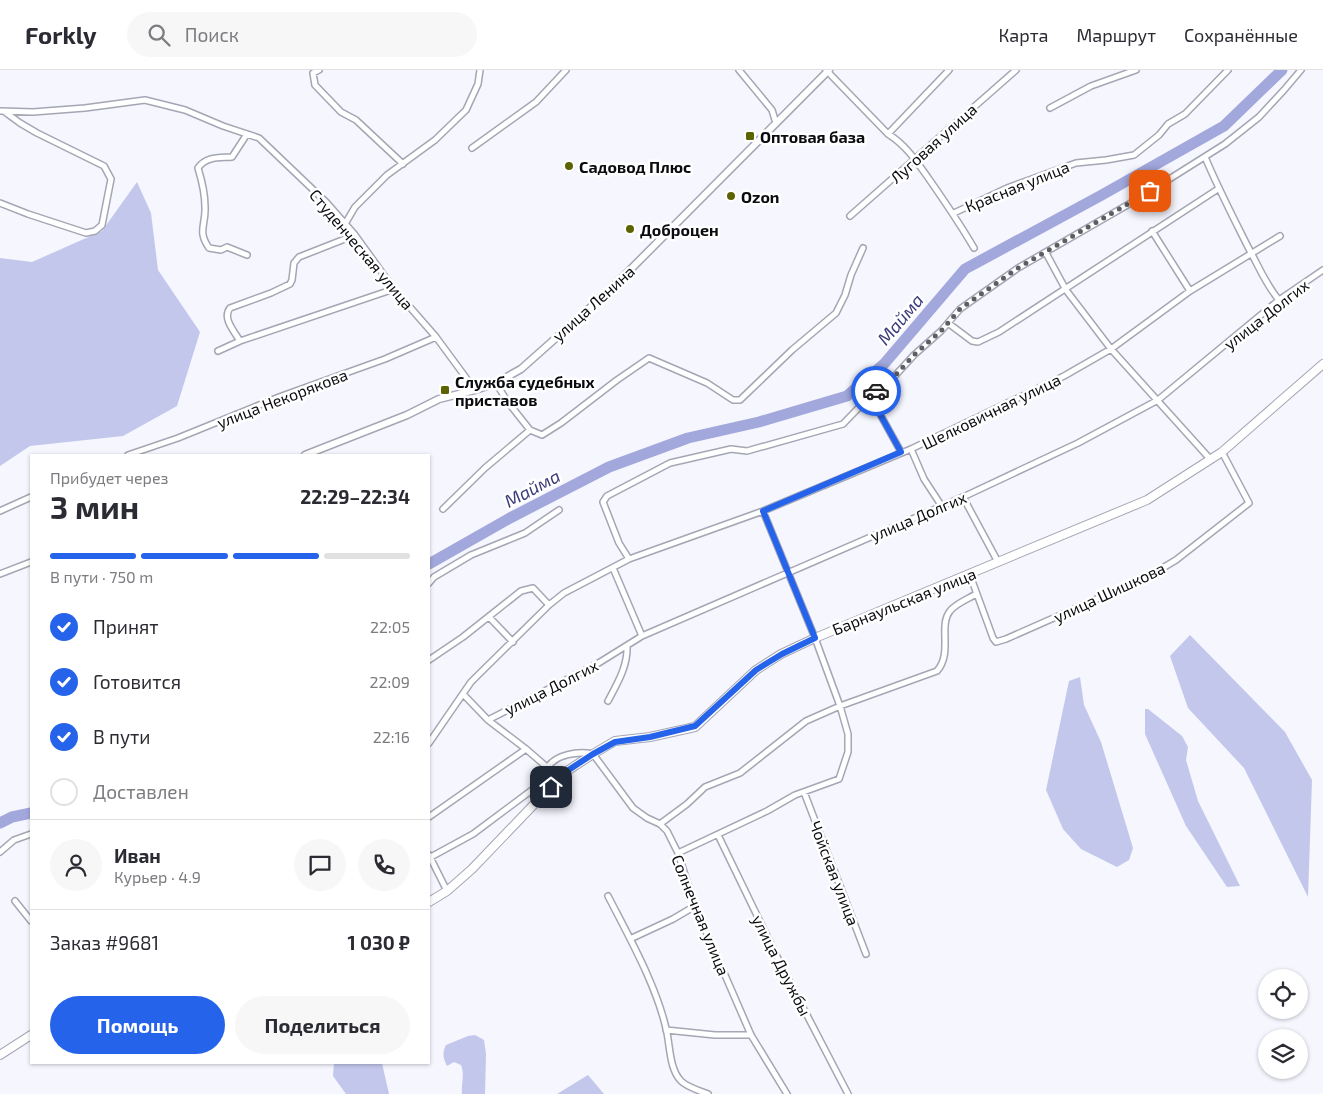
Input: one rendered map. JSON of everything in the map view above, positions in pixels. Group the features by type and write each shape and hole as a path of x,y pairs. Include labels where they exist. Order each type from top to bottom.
{"main road":[{"name":"Барнаульская улица","path":"430,901 447,891 472,869 564,773 593,754 615,742 650,737 695,726 756,670 782,654 815,638 1147,500 1222,452 1323,364"},
{"path":"0,1055 30,1036"}],"street":[{"path":"319,70 314,73 315,85 341,112 356,120 403,164"},
{"path":"346,224 355,207 387,176 435,140 466,110 478,84 480,70"},
{"path":"472,148 536,102 566,70"},
{"path":"739,70 772,110 776,123"},
{"path":"888,134 949,70"},
{"name":"Луговая улица","path":"850,216 1016,70"},
{"path":"1050,108 1091,86 1136,70"},
{"name":"Красная улица","path":"954,213 1007,188 1076,163 1134,155 1159,135 1168,124 1185,114 1228,70"},
{"path":"629,559 619,543 603,502 607,496 670,463 731,449 747,451 843,424 870,396 892,379 960,309 1000,280 1225,144 1259,117 1301,70"},
{"path":"827,71 915,159 954,213 974,248"},
{"name":"улица Ленина","path":"316,453 407,415 439,399 496,383 521,369 610,290 827,71"},
{"name":"Студенческая улица","path":"2,111 85,108 145,100 185,110 259,138 326,202 346,224 394,289 436,337 475,390"},
{"path":"0,203 86,233 95,231 102,225 111,179 104,166 37,133 2,111"},
{"path":"247,134 232,157 212,158 202,163 198,168 204,192 203,240 209,248 221,250 227,247 247,255"},
{"path":"1206,157 1218,189 1272,292 1279,300"},
{"path":"948,323 972,341 978,342 999,332 1218,189"},
{"path":"1152,231 1190,291"},
{"path":"240,341 227,318 230,308 271,294 290,284 294,263 299,257 355,235"},
{"name":"Шелковичная улица","path":"430,742 470,682 549,605 564,593 629,559 763,511 901,452 911,450 1064,376 1111,348 1190,291 1280,236"},
{"path":"496,383 507,401 530,430 542,435 649,358 707,384 733,400 740,400 792,350 836,313 845,296 851,275 863,248"},
{"path":"1046,253 1066,290 1111,348 1211,460"},
{"name":"улица Долгих","path":"488,720 597,664 642,636 963,497 1078,443 1158,400 1279,300 1323,270"},
{"path":"218,351 240,341 394,289"},
{"name":"улица Некорякова","path":"131,454 178,438 279,397 386,359 436,337"},
{"path":"870,396 901,452"},
{"path":"443,509 485,468 530,430"},
{"path":"911,450 924,479 941,505"},
{"name":"улица Шишкова","path":"970,575 996,642 1150,576 1176,560 1249,503 1222,452"},
{"path":"0,511 30,497"},
{"path":"963,497 998,562"},
{"path":"430,582 434,577 471,555 524,533 559,510"},
{"path":"678,853 718,835 795,795 840,778 848,752 848,734 840,706 815,638 763,511"},
{"path":"0,574 30,562"},
{"path":"613,568 642,636"},
{"path":"430,659 489,617 521,591 533,588 549,605"},
{"path":"660,824 687,804 705,787 740,772 806,721 840,706 937,671 944,664 946,618 950,610 976,594"},
{"path":"489,617 513,642"},
{"path":"608,701 621,677 628,655 627,646"},
{"path":"463,694 488,720 526,748 548,768 564,773"},
{"path":"430,816 526,748"},
{"path":"430,856 474,834 544,781 548,768 562,756 582,752 593,754"},
{"name":"Солнечная улица","path":"593,754 633,808 660,824 667,831 678,853 695,906 751,1035 787,1094"},
{"name":"Чойская улица","path":"804,792 866,954"},
{"path":"0,852 14,840 30,834"},
{"name":"улица Дружбы","path":"718,835 784,971 848,1094"},
{"path":"430,859 447,891"},
{"path":"608,896 654,993 666,1030 674,1071 681,1082 708,1094"},
{"path":"15,901 30,921"},
{"path":"630,939 673,919 695,906"},
{"path":"666,1030 715,1035 751,1035"}],"shaded area":[{"path":"137,182 151,213 158,270 200,332 177,406 123,436 30,446 0,466 0,258 32,262 102,231"},
{"path":"1190,635 1285,732 1312,780 1308,897 1244,768 1188,708 1170,656"},
{"path":"1080,677 1084,705 1101,742 1133,848 1129,860 1117,867 1081,849 1063,829 1046,790 1069,681"},
{"path":"1145,709 1148,709 1182,736 1188,747 1186,760 1198,801 1240,886 1227,887 1186,826 1145,734"},
{"path":"475,1035 484,1040 486,1054 485,1094 462,1094 463,1072 461,1065 454,1062 447,1066 444,1051 446,1045"},
{"path":"334,1064 382,1064 389,1094 346,1094 333,1076"},
{"path":"588,1075 604,1094 557,1094"}],"waterway":[{"name":"Майма","path":"430,563 510,518 609,467 688,438 759,422 847,396 884,364 965,269 1224,126 1282,70"},
{"name":"Майма","path":"0,823 12,817 30,813"}],"way so far":[{"path":"876,391 892,379 914,355 941,331 960,309 1018,268 1150,191"}],"place":[{"name":"Оптовая база","path":"750,136"},
{"name":"Садовод Плюс","path":"569,166"},
{"name":"Ozon","path":"731,196"},
{"name":"Доброцен","path":"630,229"},
{"name":"Служба судебных приставов","path":"445,390"}],"route":[{"path":"551,787 564,773 615,742 650,737 695,726 756,670 782,654 815,638 763,511 901,452 870,396 876,391"}]}
